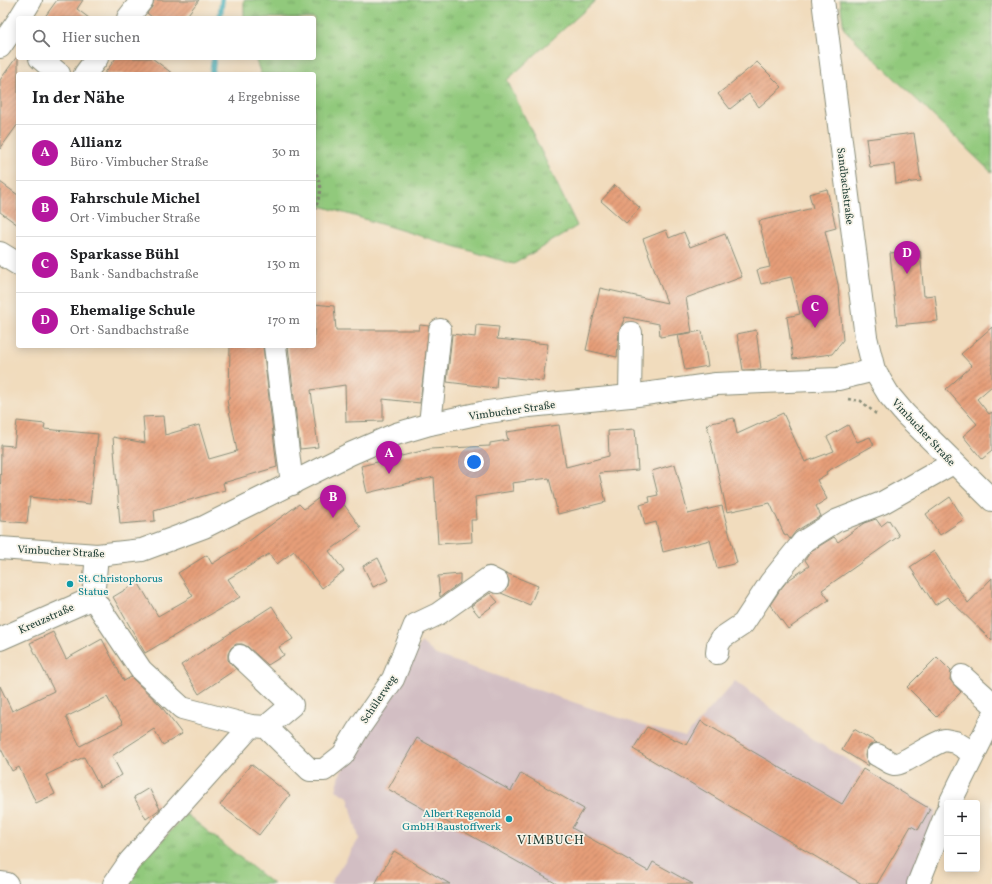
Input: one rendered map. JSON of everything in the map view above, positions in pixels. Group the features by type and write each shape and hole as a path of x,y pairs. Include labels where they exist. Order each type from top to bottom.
{"street":[{"path":"20,16 31,0"},
{"path":"130,16 142,0"},
{"name":"Sandbachstraße","path":"823,0 866,337 874,370"},
{"path":"42,60 57,72"},
{"path":"86,72 96,60"},
{"path":"0,253 16,263"},
{"path":"430,424 446,354 440,330"},
{"path":"630,396 631,333"},
{"path":"275,348 292,484"},
{"name":"Vimbucher Straße","path":"0,548 97,555 142,550 204,527 350,454 396,434 430,424 529,406 630,396 716,384 838,379 874,370 889,395 905,414 992,500"},
{"path":"717,653 718,644 722,638 743,624 770,583 803,542 836,521 882,503 953,463"},
{"path":"93,598 97,555"},
{"name":"Schülerweg","path":"93,598 141,670 182,708 258,726 310,770 324,770 343,755 357,731 393,679 415,625 438,614 489,578 497,582"},
{"name":"Kreuzstraße","path":"0,639 93,598"},
{"path":"114,884 130,861 258,726 292,706 240,656"},
{"path":"962,676 992,703"},
{"path":"951,800 973,753 992,718"},
{"path":"877,754 894,764 903,763 925,748 945,740 955,742 973,753"},
{"path":"918,884 944,819"},
{"path":"0,883 7,884"}],"path":[{"path":"316,173 321,185 320,197 316,207"}],"shaded area":[{"name":"Albert Regenold GmbH Baustoffwerk","path":"421,642 436,655 640,725 685,737 735,681 815,741 937,811 908,884 330,884 359,839 348,797 336,790 341,772 393,696"}],"green space":[{"path":"244,0 596,0 507,80 577,226 514,264 316,205 316,72 260,72 256,60 316,60 316,16 244,16"},
{"path":"840,0 992,0 992,173 844,29"},
{"path":"186,814 273,884 123,884"}],"building":[{"path":"57,0 83,0 77,9 86,16 45,16"},
{"path":"154,0 199,0 187,16 151,16 147,13 152,7"},
{"path":"16,58 16,60 18,60 18,72 16,72 16,127 0,149 0,80"},
{"path":"114,60 155,60 170,72 106,72"},
{"path":"757,62 782,87 759,107 749,94 730,109 718,94"},
{"path":"914,133 921,181 896,184 894,164 870,167 866,139"},
{"path":"0,182 16,194 16,224 0,212"},
{"path":"615,185 640,208 626,223 601,201"},
{"path":"827,189 836,228 825,231 838,284 843,340 832,354 793,359 787,317 800,314 791,277 761,284 757,270 770,267 759,221 813,208 809,194"},
{"path":"666,230 669,238 684,232 690,247 725,234 742,277 686,298 692,332 660,337 659,324 625,317 619,332 617,357 586,350 600,288 667,303 643,239"},
{"path":"920,250 924,296 935,295 938,321 897,325 890,253"},
{"path":"316,304 334,306 336,330 419,330 420,325 429,326 420,403 383,399 383,421 346,422 345,385 311,390 318,447 300,449 288,348 316,348"},
{"path":"476,325 499,327 497,339 548,344 543,381 497,376 496,388 447,382 452,334 475,337"},
{"path":"992,327 992,386 977,399 989,414 992,412 992,451 982,459 963,436 977,424 946,389 972,366 961,354"},
{"path":"756,330 761,369 743,370 737,334"},
{"path":"702,331 708,366 685,370 678,335"},
{"path":"230,348 263,348 277,467 223,483 225,490 154,510 155,521 120,524 113,437 145,443 143,417 163,416 165,435 199,425 209,459 237,451 227,400 229,399"},
{"path":"783,413 805,462 834,451 827,437 848,425 857,442 870,437 874,445 826,472 827,474 817,480 827,499 816,506 821,516 796,531 790,539 787,535 785,536 770,503 727,512 707,424 734,418 737,434"},
{"path":"17,421 45,424 44,429 98,434 90,504 30,497 27,523 0,521 1,445 14,446"},
{"path":"559,425 566,467 609,456 608,431 635,429 638,470 599,473 606,502 558,514 549,478 512,483 513,491 475,497 477,520 471,520 472,542 438,544 434,477 367,493 361,466 430,449 490,446 490,443 508,440 506,432"},
{"path":"675,464 688,514 722,506 737,563 717,568 710,540 663,552 656,522 645,525 640,505 650,502 649,497 658,495 652,471"},
{"path":"332,488 361,528 329,551 344,571 322,588 294,551 277,564 269,554 228,579 240,597 145,653 113,597 138,582 158,616 193,596 178,573 207,555 212,564 249,541 299,504 304,509"},
{"path":"950,497 964,519 940,535 926,514"},
{"path":"876,519 881,526 889,520 899,536 822,590 829,600 788,629 770,605 787,581 809,566 805,560 811,551 834,537 838,542 864,523"},
{"path":"934,551 968,603 992,578 992,641 947,597 935,605 910,567"},
{"path":"378,558 389,580 373,587 363,566"},
{"path":"506,573 538,586 530,605 501,593 508,587 509,581"},
{"path":"460,574 460,583 440,597 438,576"},
{"path":"490,593 498,602 479,616 471,606"},
{"path":"272,606 293,639 279,647 284,655 268,665 248,647 242,644 236,644 231,648 228,654 228,660 236,669 199,694 181,665"},
{"path":"53,632 66,659 102,639 124,681 131,677 161,706 182,734 163,745 154,729 112,756 122,775 100,787 84,757 46,775 55,794 36,803 19,767 12,771 0,747 0,686 12,711 54,691 30,643","holes":["107,697 123,724 80,746 66,717"]},
{"path":"937,657 951,671 950,680 961,692 937,717 907,687"},
{"path":"701,721 842,804 863,769 930,809 918,830 911,826 877,884 862,884 633,749 647,727 687,745"},
{"path":"854,729 877,743 870,745 866,750 865,756 869,764 868,766 842,750"},
{"name":"Albert Regenold GmbH Baustoffwerk","path":"417,738 511,791 521,773 584,809 572,828 648,871 653,862 693,884 557,884 388,789"},
{"path":"251,764 290,795 259,835 220,805"},
{"path":"149,788 160,809 146,819 134,797"},
{"name":"Albert Regenold GmbH Baustoffwerk","path":"394,851 450,884 375,884"}],"waterway":[{"path":"220,16 222,0"},
{"path":"212,71 214,60"}],"place":[{"name":"Ehemalige Schule","path":"907,274"},
{"name":"Sparkasse Bühl","path":"815,328"},
{"name":"Allianz","path":"389,474"},
{"name":"Fahrschule Michel","path":"333,518"},
{"name":"St. Christophorus Statue","path":"70,584"},
{"name":"Albert Regenold GmbH Baustoffwerk","path":"509,819"}],"district":[{"name":"VIMBUCH","path":"551,839"}]}
